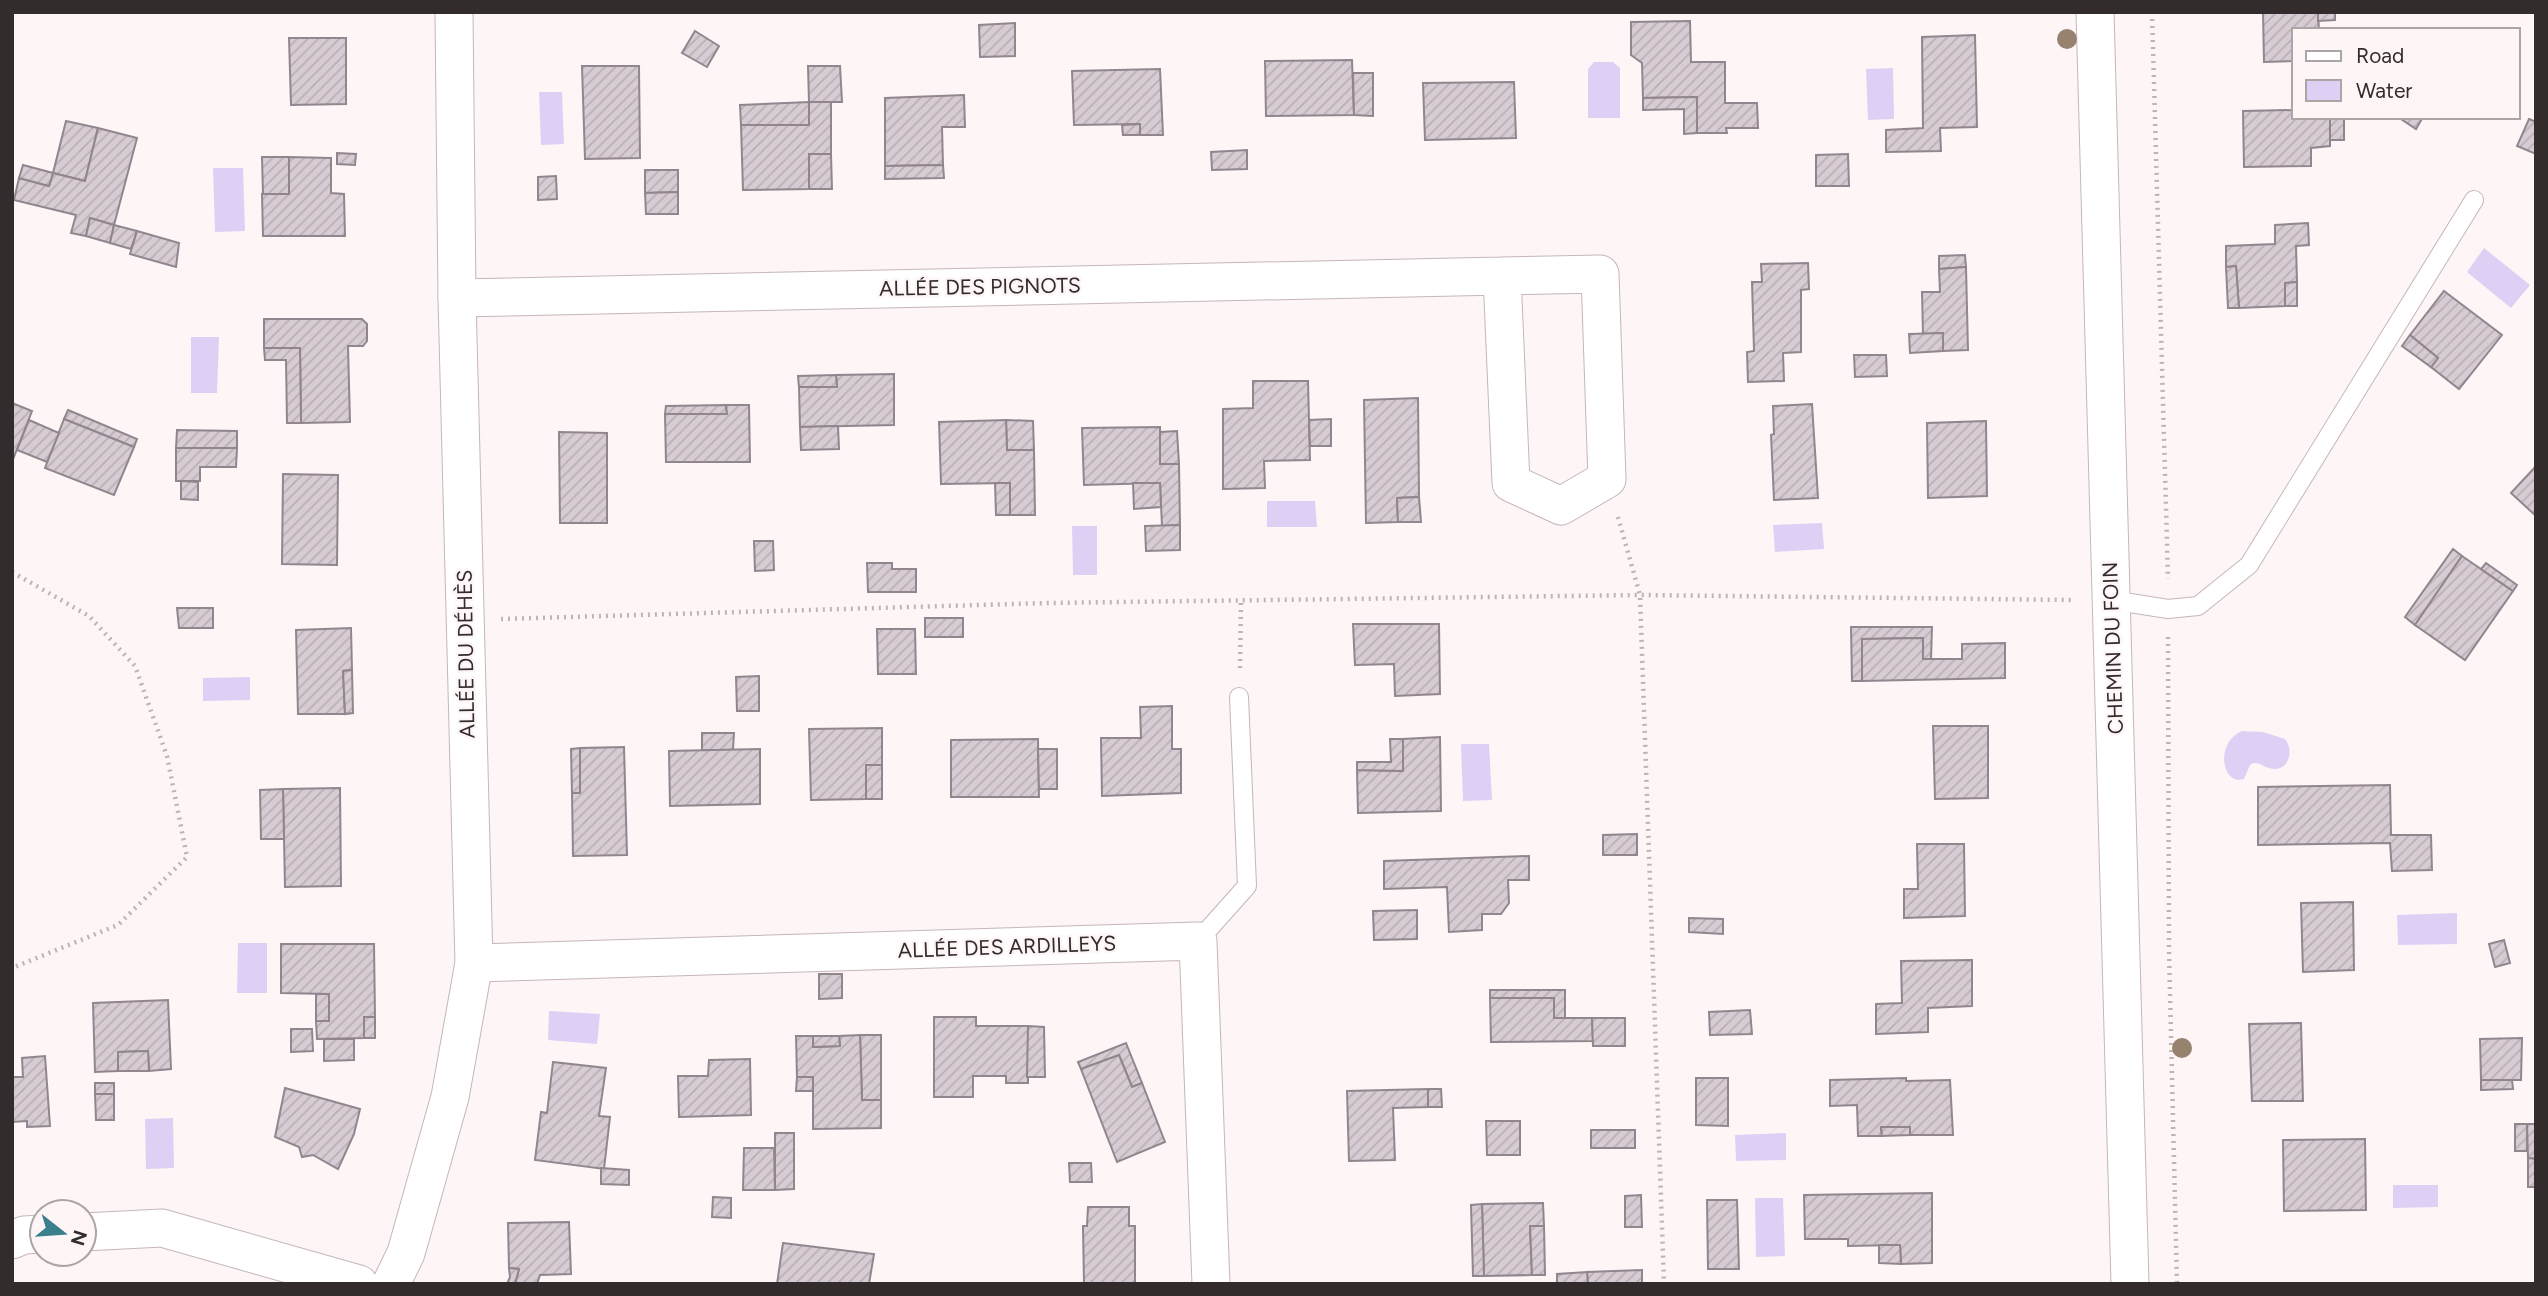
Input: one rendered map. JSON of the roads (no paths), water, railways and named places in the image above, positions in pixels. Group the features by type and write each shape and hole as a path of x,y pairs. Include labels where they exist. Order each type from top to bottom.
{"street":[{"name":"ALLÉE DU DÉHÈS","path":"391,1284 406,1253 450,1097 474,963 457,298 454,12"},
{"name":"CHEMIN DU FOIN","path":"2095,12 2130,1284"},
{"name":"ALLÉE DES PIGNOTS","path":"457,298 1502,276 1600,274 1607,479 1561,506 1511,483 1502,276"},
{"name":"ALLÉE DES ARDILLEYS","path":"474,963 1198,941"},
{"path":"1198,941 1211,1284"},
{"path":"98,1231 162,1228 359,1284"}],"lane":[{"path":"2111,600 2168,609 2198,606 2249,565 2474,200"},
{"path":"1198,941 1247,886 1239,697"}],"water":[{"path":"1594,62 1613,62 1620,68 1620,118 1588,118 1588,69"},
{"path":"1893,68 1894,119 1868,120 1866,69"},
{"path":"539,92 562,92 564,144 541,145"},
{"path":"213,168 243,168 245,231 215,232"},
{"path":"2484,248 2530,285 2511,308 2467,272"},
{"path":"191,337 219,337 217,393 191,393"},
{"path":"1267,501 1315,501 1317,527 1267,527"},
{"path":"1822,523 1824,549 1775,552 1773,525"},
{"path":"1072,526 1097,526 1097,575 1073,575"},
{"path":"250,677 250,700 203,701 203,678"},
{"path":"2242,731 2263,732 2285,739 2289,755 2285,765 2276,769 2253,763 2244,779 2230,776 2224,762 2225,753 2233,737"},
{"path":"1461,744 1489,744 1492,800 1463,801"},
{"path":"2457,913 2457,944 2398,945 2397,915"},
{"path":"238,943 267,943 267,993 237,993"},
{"path":"549,1011 600,1014 597,1044 548,1040"},
{"path":"173,1118 174,1168 146,1169 145,1119"},
{"path":"1786,1133 1786,1160 1736,1161 1735,1135"},
{"path":"2393,1185 2438,1185 2438,1207 2393,1208"},
{"path":"1755,1198 1783,1198 1785,1256 1756,1257"}]}
